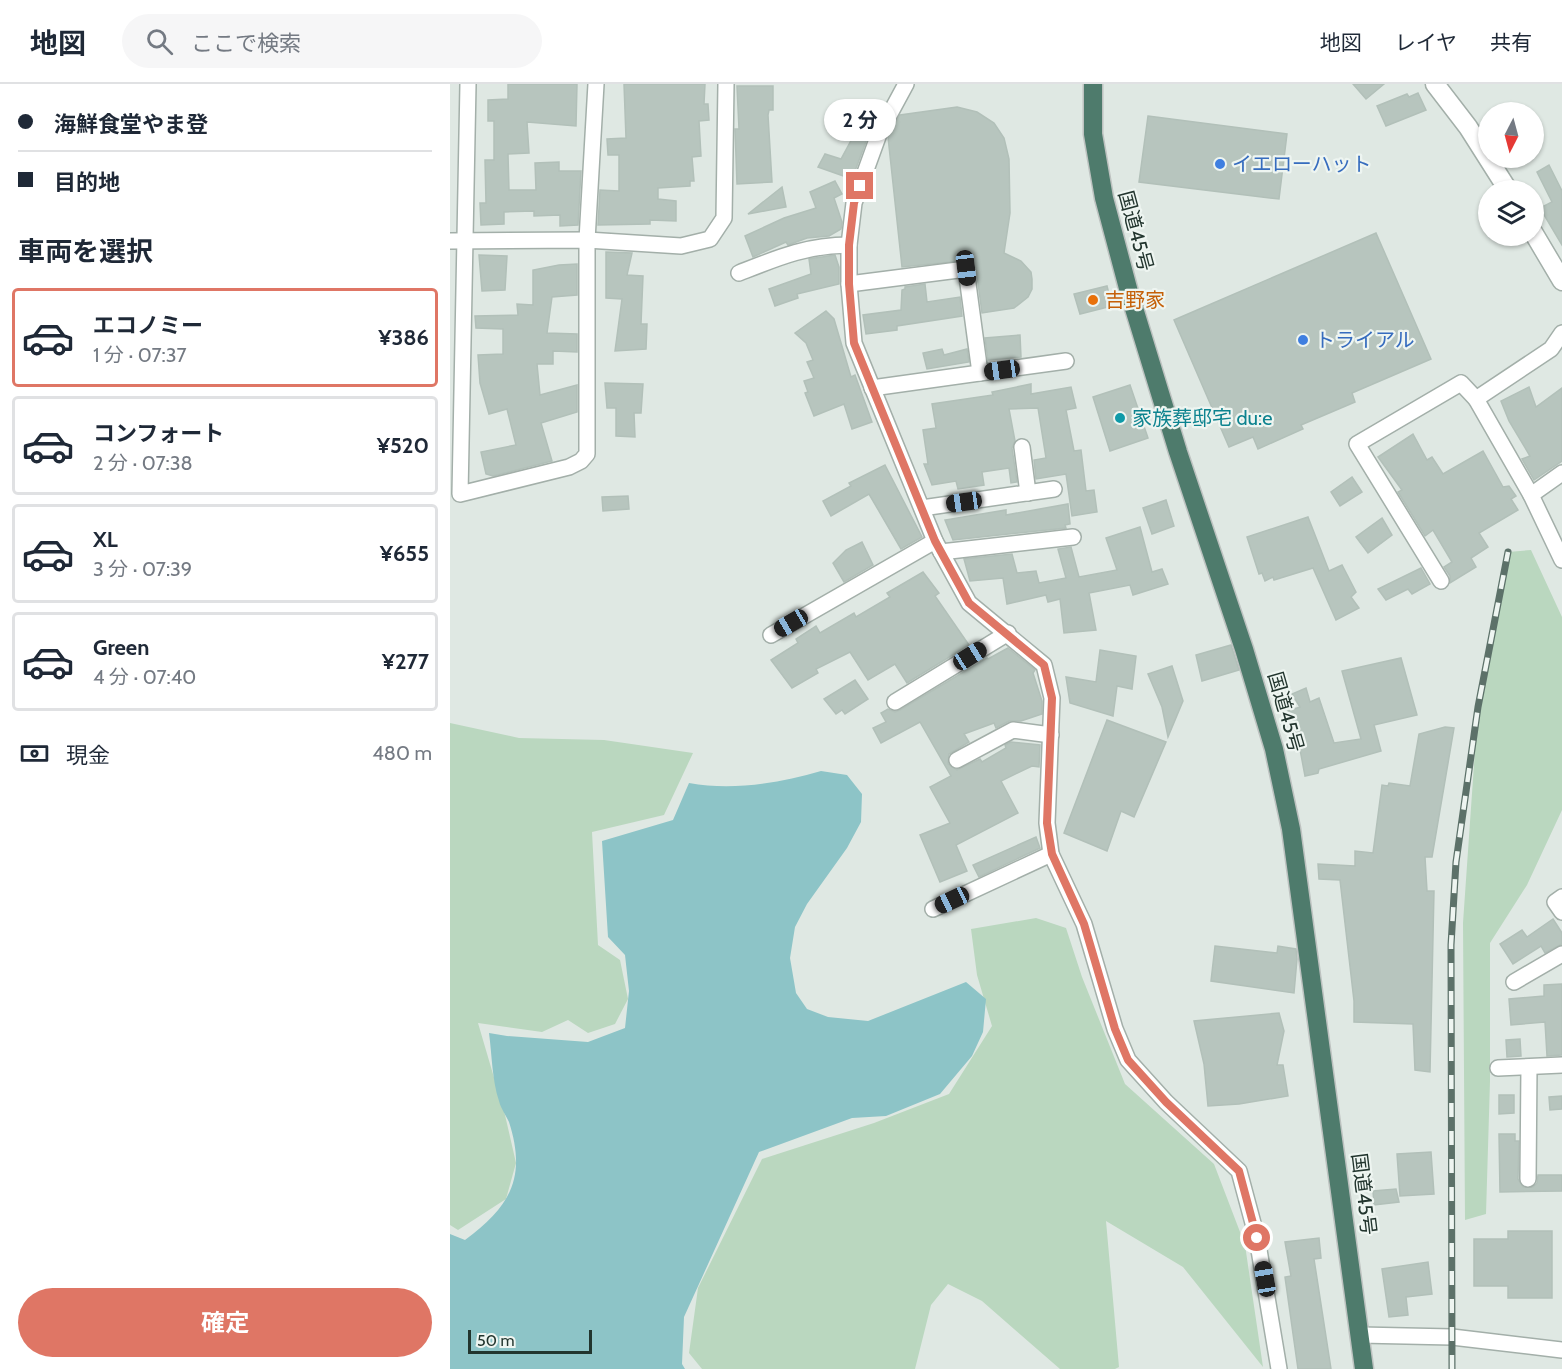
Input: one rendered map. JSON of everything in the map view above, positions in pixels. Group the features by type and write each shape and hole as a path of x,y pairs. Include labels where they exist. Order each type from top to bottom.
{"highway":[{"name":"国道45号","path":"1093,84 1093,134 1104,198 1129,292 1178,452 1244,649 1274,749 1291,829 1365,1369"}],"street":[{"path":"468,84 458,241 460,494 569,467 581,461 587,454 587,240 596,84"},
{"path":"458,241 587,240 681,246 710,239 724,218 726,84"},
{"path":"906,84 879,134 854,203 849,245 849,284 854,343 938,547 969,603 1044,665 1052,698 1047,823 1052,854 1084,924 1115,1029 1128,1060 1166,1102 1239,1171 1257,1238 1280,1369"},
{"path":"1435,84 1468,127 1502,180"},
{"path":"739,273 795,251 824,245 849,245"},
{"path":"1541,246 1562,281"},
{"path":"849,284 966,268 980,373"},
{"path":"1476,399 1551,349 1562,333"},
{"path":"873,388 1066,361"},
{"path":"1441,581 1357,444 1461,382 1476,399 1531,495 1562,560"},
{"path":"1022,447 1028,493"},
{"path":"1531,495 1562,473"},
{"path":"922,507 1054,489"},
{"path":"771,635 938,547 1073,537"},
{"path":"896,702 1008,633"},
{"path":"957,760 1013,730 1051,735"},
{"path":"933,909 1052,854"},
{"path":"1562,897 1555,902 1562,912"},
{"path":"1514,982 1562,954"},
{"path":"1498,1068 1562,1065"},
{"path":"1528,1179 1529,1067"},
{"path":"1360,1335 1452,1337 1562,1350"}],"green space":[{"path":"1531,550 1562,617 1562,810 1527,885 1490,943 1490,1081 1486,1214 1465,1220 1463,923 1478,707 1508,552"},
{"path":"450,723 519,738 604,740 693,753 664,815 592,832 598,945 620,960 628,999 615,1024 588,1033 568,1020 542,1032 478,1023 505,1115 516,1163 506,1199 458,1230 450,1225"},
{"path":"1036,918 1066,928 1082,977 1125,1084 1214,1164 1245,1245 1263,1367 1183,1267 1106,1221 1119,1367 1115,1369 1060,1369 982,1301 948,1284 931,1305 915,1369 702,1369 689,1353 698,1288 762,1159 874,1123 949,1094 992,1026 977,975 971,929"}],"water":[{"path":"821,771 847,775 862,794 861,822 847,848 807,904 795,927 790,958 796,993 807,1009 828,1017 868,1021 966,982 986,999 983,1032 972,1056 940,1094 886,1116 852,1118 759,1152 684,1317 682,1364 685,1369 450,1369 450,1234 465,1240 481,1228 503,1203 511,1190 515,1175 514,1142 509,1122 497,1093 489,1033 588,1042 625,1028 629,991 625,955 608,937 602,841 673,820 689,783 739,786 789,779"}],"building":[{"path":"508,84 577,84 576,126 527,122 529,153 508,154 509,190 536,190 535,163 559,162 559,171 581,171 578,225 560,226 560,215 534,216 534,211 504,212 504,224 481,225 480,203 486,203 485,160 494,160 494,121 488,121 488,100 508,99"},
{"path":"624,84 705,84 704,104 708,104 709,120 699,121 701,156 692,157 694,181 690,181 690,186 658,188 658,199 676,201 676,221 650,220 650,224 598,225 600,190 619,191 619,155 608,155 607,139 626,138"},
{"path":"1353,84 1384,84 1366,99"},
{"path":"737,86 773,86 773,110 769,110 768,115 772,182 737,184 735,129 739,129"},
{"path":"1418,93 1426,110 1386,126 1377,106 1407,94 1409,97"},
{"path":"957,107 977,112 994,123 1004,138 1009,159 1010,213 1004,253 1021,261 1031,272 1032,279 1032,289 1028,297 1014,308 982,313 976,268 969,260 902,267 888,137 900,115"},
{"path":"1148,116 1287,134 1279,199 1139,182"},
{"path":"860,124 871,128 852,179 818,167 825,154 841,159"},
{"path":"1549,165 1562,191 1562,245 1544,215 1544,206 1552,202 1544,186 1544,180 1541,180 1537,172"},
{"path":"835,181 842,194 834,198 842,222 841,229 829,236 807,238 788,245 786,242 753,257 745,236 784,218 816,208 810,192"},
{"path":"782,187 786,207 748,214"},
{"name":"トライアル","path":"1376,233 1431,359 1352,393 1355,402 1301,425 1303,429 1258,449 1253,437 1229,447 1174,320"},
{"path":"606,252 632,253 627,275 643,276 641,324 647,324 646,349 615,351 622,299 606,298"},
{"path":"479,255 507,256 505,290 482,291"},
{"path":"835,255 839,267 839,284 797,294 798,298 775,306 769,289 811,274 809,259"},
{"path":"577,264 577,295 552,297 547,333 577,334 577,352 553,351 553,364 537,364 540,395 577,385 577,412 541,423 552,461 493,476 486,474 481,452 516,445 507,409 489,414 480,383 478,355 503,354 503,329 476,328 475,316 518,315 517,304 533,305 533,270"},
{"path":"925,284 927,302 960,297 962,316 897,326 897,330 866,334 863,315 901,310 902,290 905,287"},
{"name":"吉野家","path":"1107,286 1112,306 1080,314 1074,294"},
{"path":"826,311 834,319 851,377 855,375 872,422 852,429 844,404 814,416 805,393 808,392 804,381 814,378 807,362 813,360 806,343 795,333"},
{"path":"1020,335 1021,357 988,360 985,338"},
{"path":"942,349 944,355 967,349 969,362 927,369 923,353"},
{"path":"605,383 643,384 641,413 634,413 635,437 616,436 616,408 607,408"},
{"path":"1031,384 1031,394 1071,387 1076,408 1066,410 1074,451 1081,450 1086,491 1094,490 1097,512 1072,516 1066,474 1036,479 1034,460 1046,458 1038,408 1009,409 1015,441 1012,448 1017,482 1011,483 1009,468 982,472 984,485 958,489 956,481 932,485 924,464 928,464 923,430 936,428 932,404 993,395 992,392"},
{"name":"家族葬邸宅 du:e","path":"1130,385 1148,438 1110,451 1093,397"},
{"path":"1529,387 1536,407 1562,388 1562,461 1534,480 1522,459 1530,456 1509,421 1501,401"},
{"path":"1413,434 1427,460 1432,457 1443,474 1483,451 1503,487 1509,486 1516,496 1511,499 1518,510 1479,533 1488,547 1471,558 1476,567 1450,583 1450,576 1444,567 1452,562 1433,530 1425,536 1398,492 1402,490 1378,457"},
{"path":"885,465 922,537 901,549 869,494 831,516 823,501 851,486 849,483"},
{"path":"1352,477 1362,492 1340,506 1331,492"},
{"path":"628,496 629,509 603,511 602,497"},
{"path":"1166,500 1174,526 1152,534 1143,508"},
{"path":"1068,504 1070,524 1065,525 1066,528 953,540 945,520 1006,510 1006,515"},
{"path":"1308,517 1329,571 1342,565 1356,592 1351,597 1359,608 1336,620 1313,568 1265,581 1262,573 1259,574 1247,537"},
{"path":"1382,518 1392,535 1368,553 1356,537"},
{"path":"1140,527 1152,572 1162,569 1168,584 1133,595 1130,585 1089,593 1096,630 1064,633 1060,599 1048,602 1046,595 1007,604 1003,578 970,581 964,559 1012,554 1017,573 1036,571 1039,583 1066,578 1058,549 1071,547 1079,577 1117,570 1106,538"},
{"path":"862,542 873,565 844,582 833,563 846,550"},
{"path":"1421,568 1430,584 1412,594 1408,589 1386,600 1378,589"},
{"path":"923,572 939,593 935,596 969,645 907,683 895,664 868,680 850,652 816,669 818,673 792,688 771,660 798,643 796,639 816,626 820,633 854,613 856,617 890,597 887,593"},
{"path":"1231,645 1239,670 1202,681 1196,655"},
{"path":"1008,648 1035,670 1033,673 1042,701 1042,714 1021,721 1009,721 996,728 994,723 964,734 969,742 949,754 948,764 957,770 980,759 982,762 1006,748 1005,745 1011,742 1040,745 1039,767 1032,766 1001,781 1018,813 956,845 967,871 940,882 920,835 950,823 930,787 951,776 920,722 881,743 873,728 886,722 881,713 888,709 895,712 900,710"},
{"path":"1100,650 1136,656 1132,689 1117,686 1113,716 1070,703 1066,677 1096,682"},
{"path":"1401,658 1417,715 1374,725 1381,751 1319,769 1318,773 1305,776 1299,744 1288,711 1300,707 1292,694 1306,688 1310,702 1319,698 1334,743 1361,739 1342,671"},
{"path":"1172,666 1183,701 1168,737 1162,707 1148,674"},
{"path":"855,680 868,699 845,714 842,710 836,714 824,699"},
{"path":"1107,720 1166,742 1134,817 1121,811 1107,851 1064,833"},
{"path":"1445,727 1454,728 1432,857 1425,857 1427,891 1434,891 1430,1072 1415,1070 1413,1024 1354,1022 1354,1001 1340,880 1319,879 1318,864 1355,866 1355,851 1373,853 1382,785 1388,786 1389,783 1410,786 1419,734"},
{"path":"1036,837 1040,848 979,877 973,865"},
{"path":"1553,919 1562,933 1562,944 1545,953 1541,946 1513,964 1500,944 1522,930 1527,937"},
{"path":"1215,946 1277,953 1278,946 1296,949 1294,993 1211,981"},
{"path":"1562,984 1562,1055 1547,1056 1545,1022 1511,1025 1509,999 1544,996 1544,985"},
{"path":"1279,1013 1284,1031 1277,1065 1283,1065 1288,1096 1239,1104 1208,1106 1204,1064 1194,1021"},
{"path":"1520,1039 1521,1056 1507,1057 1506,1040"},
{"path":"1499,1095 1514,1095 1514,1113 1499,1114"},
{"path":"1562,1096 1562,1109 1550,1110 1549,1097"},
{"path":"1499,1134 1515,1134 1515,1141 1519,1141 1518,1179 1523,1187 1533,1187 1537,1183 1538,1175 1562,1175 1562,1191 1500,1192"},
{"path":"1431,1152 1434,1194 1400,1196 1397,1154"},
{"path":"1396,1189 1399,1202 1374,1205 1373,1191"},
{"path":"1508,1231 1552,1231 1552,1298 1508,1298 1508,1286 1474,1286 1474,1239 1508,1239"},
{"path":"1319,1238 1321,1258 1314,1259 1331,1369 1298,1369 1285,1277 1291,1276 1285,1242"},
{"path":"1428,1262 1432,1294 1406,1297 1408,1315 1389,1317 1382,1269"}],"railway":[{"path":"1452,1369 1451,945 1456,862 1478,707 1508,552"}],"place":[{"name":"イエローハット","path":"1220,164"},
{"name":"吉野家","path":"1093,300"},
{"name":"トライアル","path":"1303,340"},
{"name":"家族葬邸宅 du:e","path":"1120,418"}],"route":[{"path":"860,186 854,203 849,245 849,284 854,343 935,541 969,603 1044,665 1052,698 1047,823 1052,854 1084,924 1115,1029 1128,1060 1166,1102 1239,1171 1257,1238"}]}
